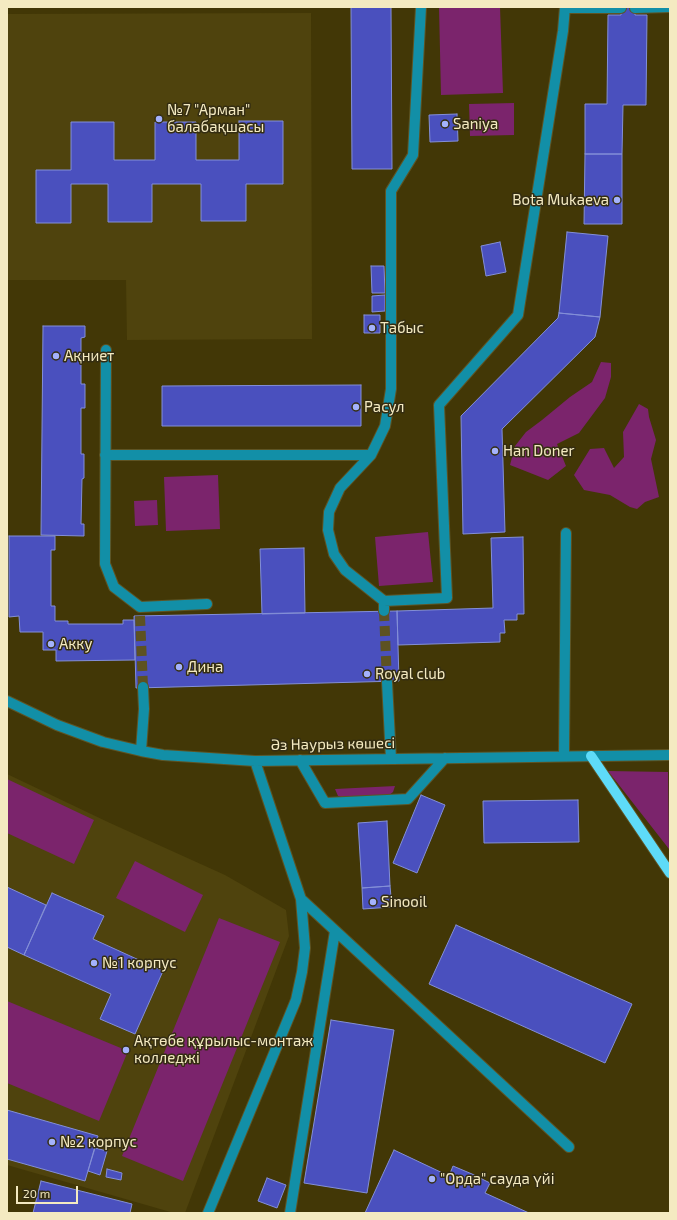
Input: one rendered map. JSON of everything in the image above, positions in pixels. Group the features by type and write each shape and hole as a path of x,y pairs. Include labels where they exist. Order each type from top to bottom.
{"main road":[{"path":"591,756 670,874"}],"street":[{"path":"420,7 414,155 391,191 391,388 385,426 371,455 340,488 329,512 328,530 334,554 345,570 384,606 448,598 439,405 518,315 563,31 565,8 621,8"},
{"path":"635,8 670,7"},
{"path":"106,350 105,564 114,587 140,611 208,604"},
{"path":"105,455 371,455"},
{"path":"564,756 566,533"},
{"path":"387,682 391,759"},
{"path":"141,751 144,709 143,688"},
{"name":"Әз Наурыз көшесі","path":"7,701 57,725 103,742 163,755 254,761 670,754"},
{"path":"300,760 325,803 408,799 446,758"},
{"path":"208,1213 296,1000 302,972 304,948 301,900 254,761"},
{"path":"301,900 569,1147"},
{"path":"290,1213 335,931"}],"shaded area":[{"path":"439,7 500,7 503,93 441,95"},
{"name":"№7 \"Арман\" балабақшасы","path":"311,13 312,339 127,340 126,280 8,280 7,14"},
{"path":"514,103 514,135 470,136 469,104"},
{"path":"601,362 611,363 611,377 605,398 579,433 557,444 566,466 548,480 510,465 515,446 526,432 570,397 592,382"},
{"path":"639,404 648,409 656,440 651,459 659,497 645,502 637,509 630,507 610,495 584,490 574,475 590,449 604,448 614,468 624,457 623,432"},
{"path":"218,475 220,529 166,531 164,477"},
{"path":"157,500 158,525 135,526 134,501"},
{"path":"428,532 433,582 379,586 375,537"},
{"path":"608,771 668,772 669,849"},
{"name":"Ақтөбе құрылыс-монтаж колледжі","path":"7,774 225,875 286,910 289,936 185,1213 174,1213 7,1165"},
{"path":"7,779 94,820 74,864 7,833"},
{"path":"395,786 393,792 388,796 347,799 338,796 335,789"},
{"path":"135,861 203,895 185,932 116,898"},
{"path":"219,918 280,942 183,1181 122,1156"},
{"path":"7,1001 128,1051 99,1121 7,1083"}],"building":[{"path":"351,7 391,7 392,169 352,169"},
{"path":"621,7 635,7 635,15 647,15 646,105 623,105 622,154 585,154 585,104 607,104 608,15 621,15"},
{"path":"457,114 458,141 430,142 429,115"},
{"path":"239,121 283,121 283,184 246,184 246,221 201,221 201,184 152,184 152,222 108,222 108,184 71,184 71,223 36,223 36,170 71,170 71,122 114,122 114,160 155,160 155,122 196,122 196,160 239,160"},
{"path":"585,154 622,154 622,224 584,224"},
{"path":"567,232 608,236 600,317 559,313"},
{"path":"500,242 506,272 486,276 481,246"},
{"path":"371,266 384,266 385,293 372,293"},
{"path":"385,295 385,311 372,312 372,296"},
{"path":"559,313 600,317 595,337 502,429 505,532 463,534 461,416 558,318"},
{"name":"Табыс","path":"364,315 380,315 380,333 364,333"},
{"path":"43,326 85,326 85,337 81,338 81,384 85,384 85,408 81,408 81,454 84,454 84,478 82,479 81,524 84,524 84,536 41,535"},
{"path":"361,385 361,426 162,426 162,386"},
{"path":"9,536 55,536 55,550 51,550 51,606 55,606 55,621 68,621 68,624 123,624 123,620 134,620 135,660 56,661 56,650 43,650 43,632 20,632 19,616 9,617"},
{"path":"523,537 524,614 517,614 517,620 504,620 505,633 500,633 500,642 398,645 397,611 493,608 491,538"},
{"path":"304,548 305,613 262,614 260,549"},
{"path":"397,611 399,681 136,688 134,616"},
{"path":"421,795 445,805 417,873 393,863"},
{"path":"578,800 579,842 484,843 483,801"},
{"path":"387,821 390,886 362,888 358,823"},
{"path":"390,886 392,907 363,909 362,888"},
{"path":"7,887 46,905 24,955 7,947"},
{"name":"№1 корпус","path":"52,893 104,916 93,939 163,971 135,1034 100,1019 111,994 24,955"},
{"path":"456,925 632,1004 605,1063 429,984"},
{"path":"331,1020 394,1030 367,1193 304,1183"},
{"name":"№2 корпус","path":"7,1110 98,1136 85,1181 7,1159"},
{"path":"95,1148 107,1151 100,1175 88,1171"},
{"name":"\"Орда\" сауда үйі","path":"394,1150 449,1176 453,1166 472,1174 490,1183 485,1193 529,1213 365,1213"},
{"path":"107,1169 122,1173 121,1180 106,1177"},
{"path":"267,1178 286,1185 277,1208 258,1201"},
{"path":"41,1181 132,1204 130,1213 33,1213"}],"tunnel":[{"path":"384,611 387,682"},
{"path":"140,616 143,687"}],"place":[{"name":"№7 \"Арман\" балабақшасы","path":"159,119"},
{"name":"Saniya","path":"445,124"},
{"name":"Bota Mukaeva","path":"617,200"},
{"name":"Табыс","path":"372,328"},
{"name":"Ақниет","path":"56,356"},
{"name":"Расул","path":"356,407"},
{"name":"Han Doner","path":"495,451"},
{"name":"Акку","path":"51,644"},
{"name":"Дина","path":"179,667"},
{"name":"Royal club","path":"367,674"},
{"name":"Sinooil","path":"373,902"},
{"name":"№1 корпус","path":"94,963"},
{"name":"Ақтөбе құрылыс-монтаж колледжі","path":"126,1050"},
{"name":"№2 корпус","path":"52,1142"},
{"name":"\"Орда\" сауда үйі","path":"432,1179"}]}
